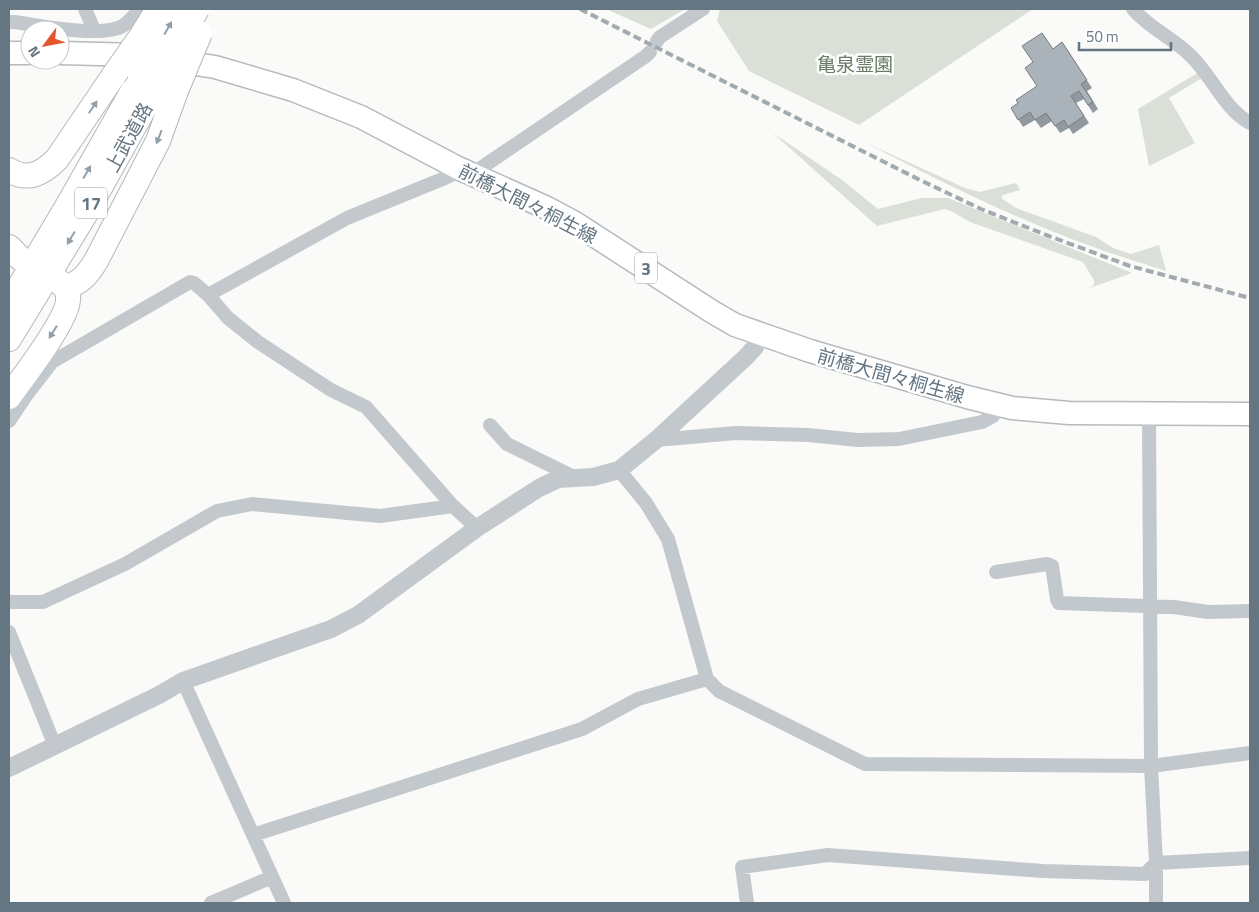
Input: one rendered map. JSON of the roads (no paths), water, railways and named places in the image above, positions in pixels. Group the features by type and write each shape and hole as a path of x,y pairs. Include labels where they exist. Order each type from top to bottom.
{"highway":[{"path":"9,170 15,175 32,176 48,168 57,159 158,9"},
{"name":"上武道路","path":"9,304 68,204 157,86 179,9"},
{"name":"上武道路","path":"9,339 86,213 157,86 197,9"},
{"path":"9,397 46,344 65,312 68,301 61,284 75,285 87,276 96,261 158,141 157,86 210,9"}],"main road":[{"name":"前橋大間々桐生線","path":"70,53 139,55 215,67 319,100 393,133 465,171 547,208 575,223 735,325 819,354 967,397 1036,411 1250,414"}],"street":[{"path":"85,9 94,30"},
{"path":"9,22 71,31 111,31 124,25 140,9"},
{"path":"208,295 347,218 453,174 465,171 646,56 660,37 703,9"},
{"path":"1133,9 1149,24 1191,56 1235,111 1250,123"},
{"path":"9,421 24,397 52,362 190,282 194,283 208,295 228,318 258,342 331,390 366,407 454,506 477,528"},
{"path":"9,768 183,682 343,623 358,615 477,528 539,488 558,480 593,477 619,470 656,440 746,357 755,346 760,334"},
{"path":"656,440 736,433 808,435 858,440 899,439 982,422 993,416 1000,405"},
{"path":"1149,413 1151,766 1156,903"},
{"path":"490,425 507,444 577,478"},
{"path":"619,470 646,503 668,539 707,679 719,691 865,764 1151,766 1250,753"},
{"path":"9,602 43,602 125,564 217,511 252,504 380,516 454,506"},
{"path":"996,572 1047,564 1052,566 1057,599 1060,603 1174,607 1208,612 1250,611"},
{"path":"9,632 56,746"},
{"path":"253,835 582,728 638,699 707,679"},
{"path":"183,682 284,903"},
{"path":"747,903 742,867 828,855 1043,871 1145,874 1156,863 1250,858"},
{"path":"211,903 272,877"}],"railway":[{"path":"580,9 981,209 1130,266 1250,298"}],"park label":[{"name":"亀泉霊園","path":"855,63"}]}
